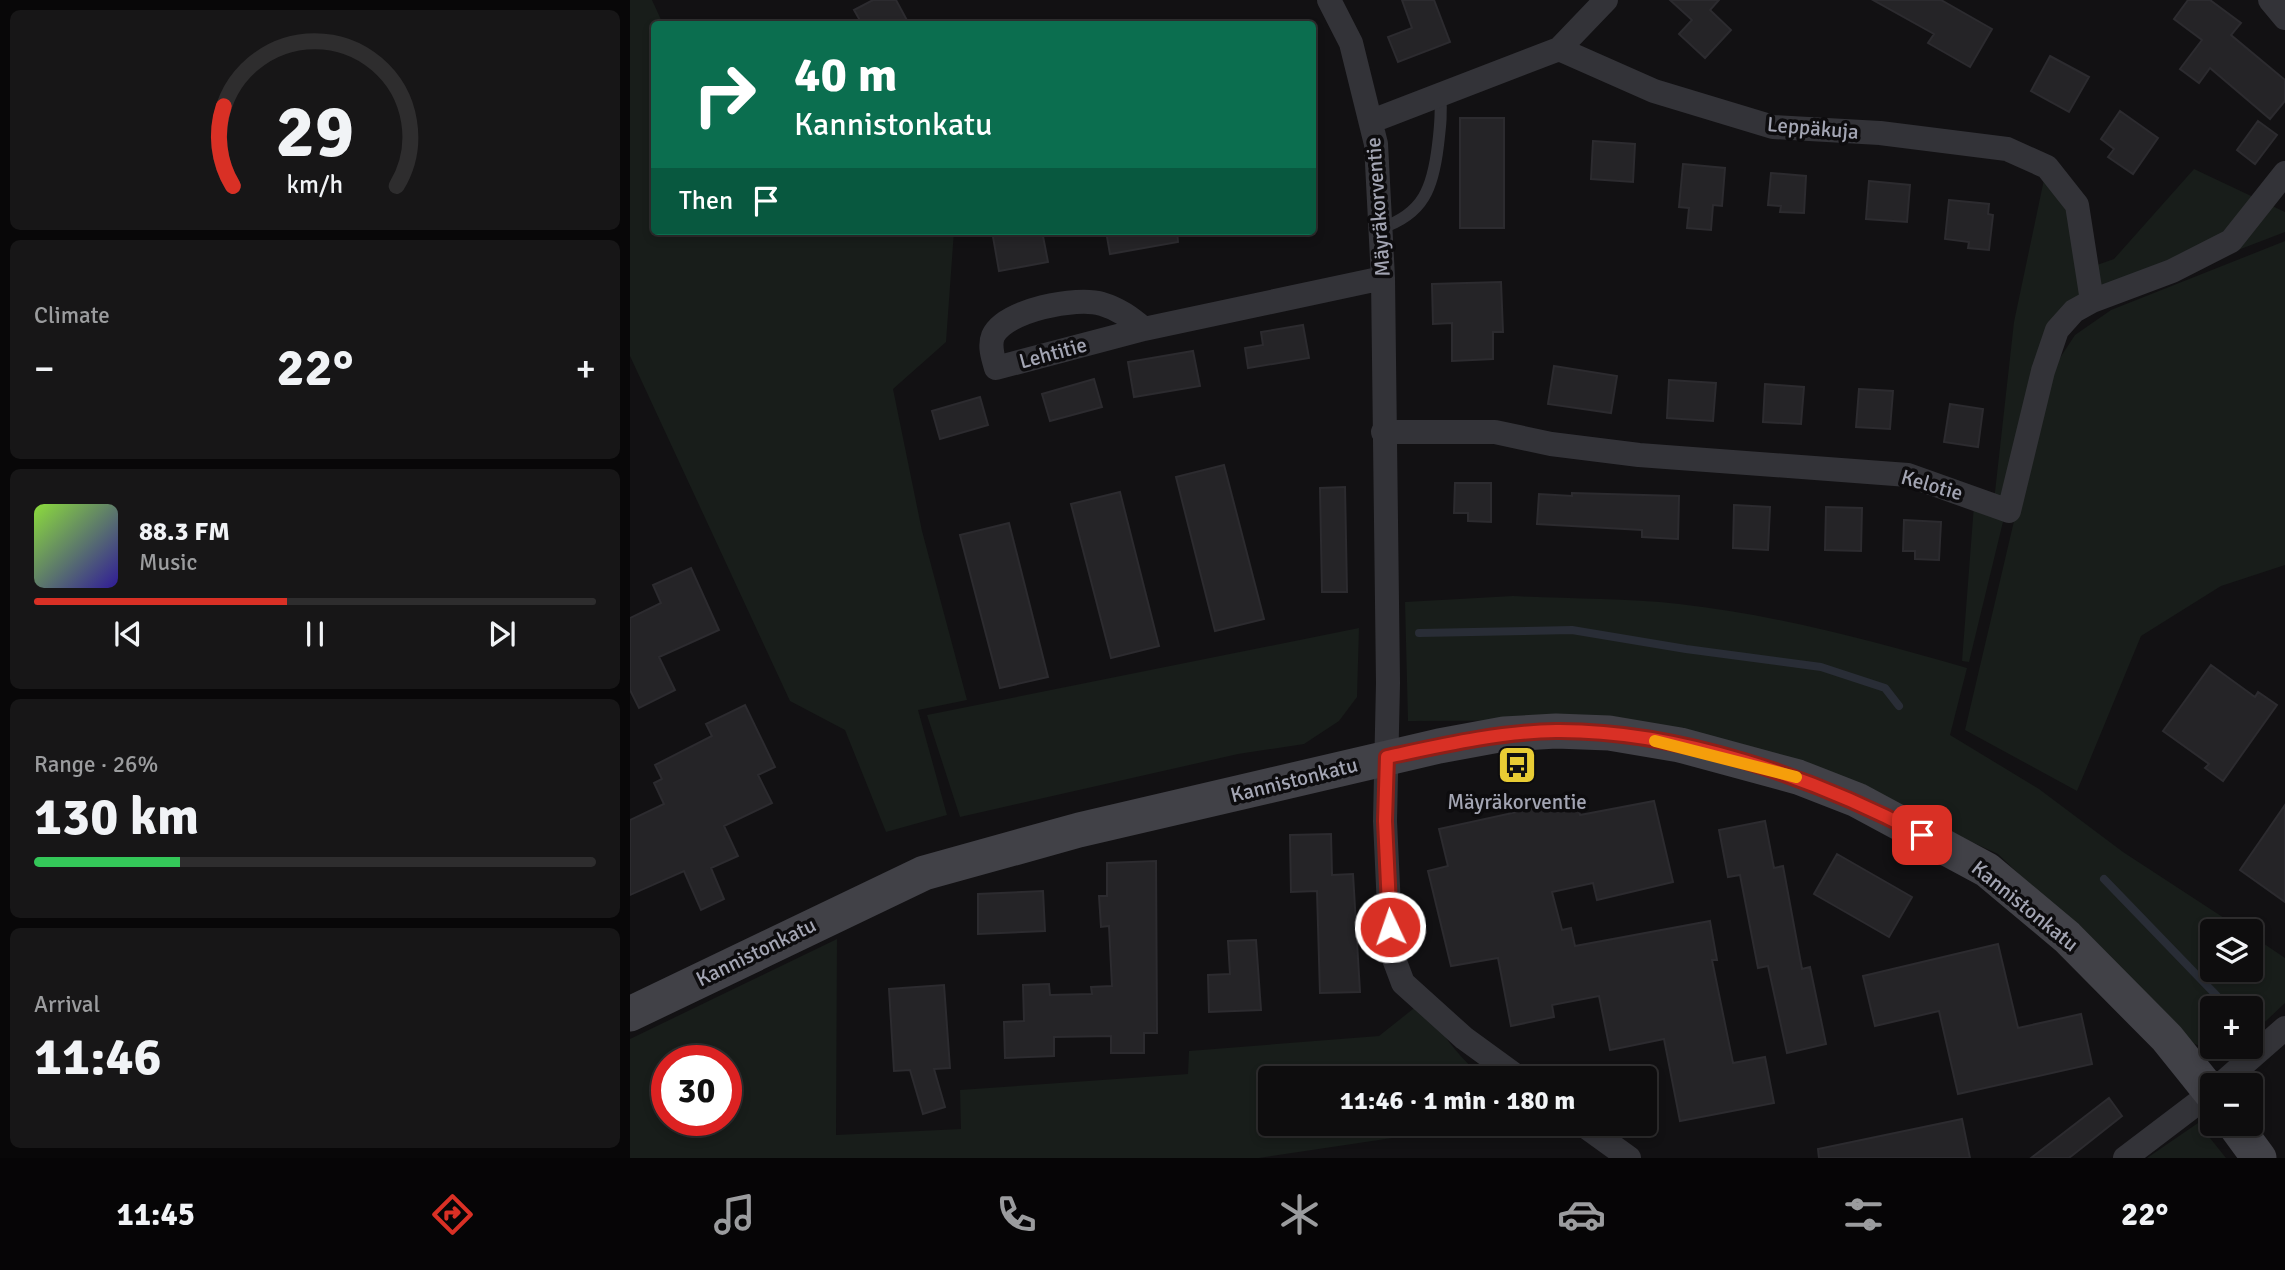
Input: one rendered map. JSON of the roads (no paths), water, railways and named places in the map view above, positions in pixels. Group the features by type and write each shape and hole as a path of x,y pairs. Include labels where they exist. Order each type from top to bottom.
{"street":[{"name":"Mäyräkorventie","path":"1329,0 1351,43 1372,121 1381,228 1387,757 1385,821 1391,951 1403,983 1464,1038 1502,1066"},
{"path":"1372,121 1559,49 1606,0"},
{"path":"2270,0 2285,18"},
{"name":"Leppäkuja","path":"1559,49 1654,92 1773,127 1880,133 2007,149 2046,167 2077,205 2092,301"},
{"name":"Kelotie","path":"1383,432 1495,432 1552,444 1639,455 1908,475 2009,511 2043,371 2057,330 2074,311 2092,301 2172,271 2231,241 2285,173"},
{"name":"Lehtitie","path":"1144,329 1126,313 1084,300 1016,315 1001,324 992,338 992,352 996,368 1144,329 1383,278"},
{"name":"Kannistonkatu","path":"630,1014 924,873 1079,830 1387,757 1504,734 1556,731 1609,733 1679,746 1798,777 1857,800 1987,870 2067,937 2167,1038 2200,1078"},
{"path":"2234,1073 2285,1028"},
{"path":"2125,1158 2200,1102"},
{"path":"1599,1136 1629,1158"},
{"path":"2243,1136 2259,1158"}],"lane":[{"path":"1381,228 1401,222 1424,199 1433,179 1442,112 1440,96"}],"waterway":[{"path":"1419,633 1572,630 1821,667 1885,688 1899,706"},
{"path":"2104,879 2217,996"}],"place":[{"name":"Mäyräkorventie","path":"1517,765"}]}
